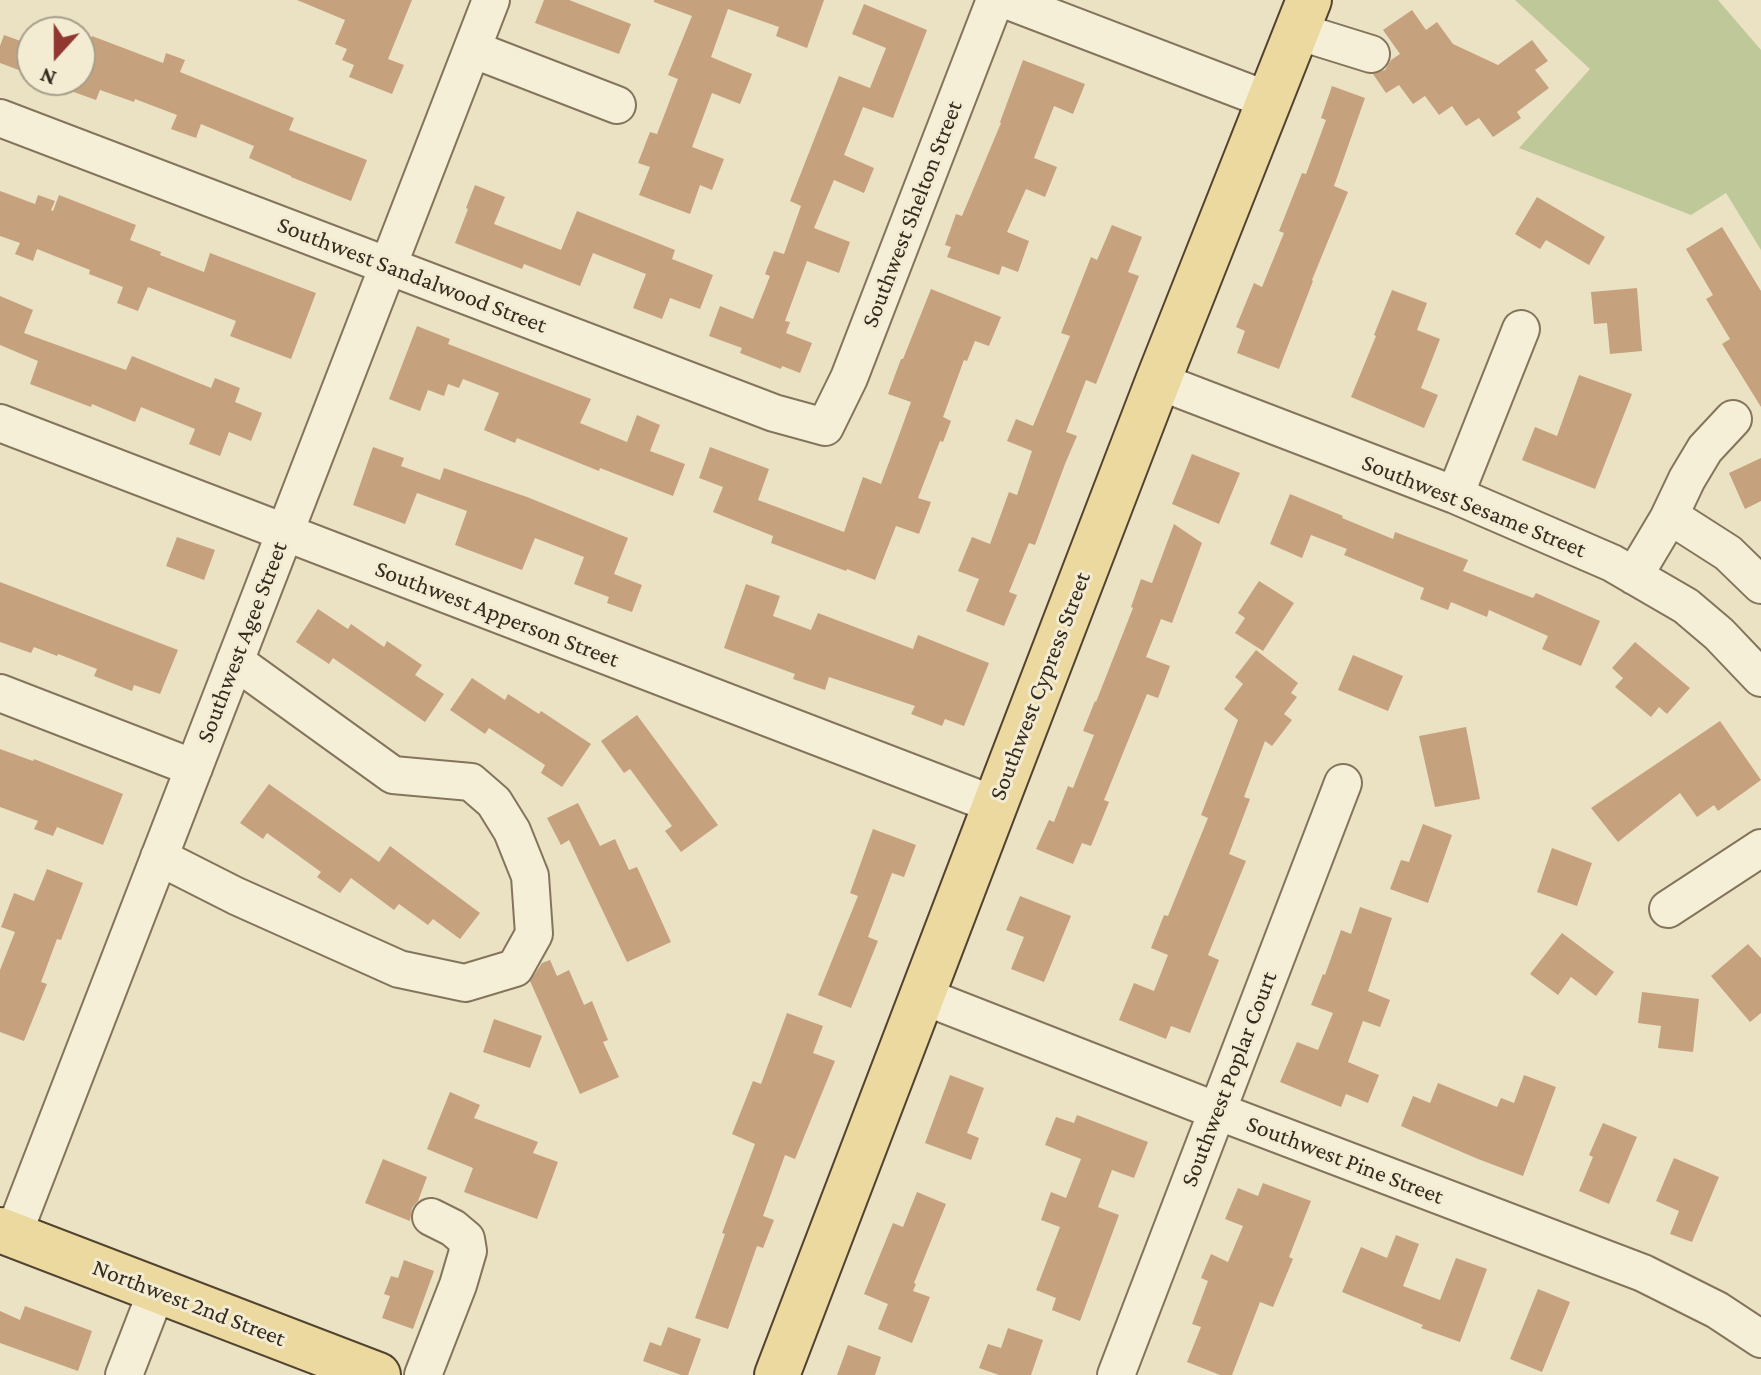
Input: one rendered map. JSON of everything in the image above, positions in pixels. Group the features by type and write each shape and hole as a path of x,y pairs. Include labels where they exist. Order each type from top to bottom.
{"main road":[{"name":"Southwest Cypress Street","path":"777,1375 1158,381 1303,15"},
{"name":"Northwest 2nd Street","path":"6,1233 378,1375"}],"street":[{"name":"Southwest Agee Street","path":"6,1233 159,857 491,0"},
{"name":"Southwest Shelton Street","path":"825,427 849,378 995,0"},
{"path":"1006,0 1270,101"},
{"path":"1303,15 1371,54"},
{"path":"472,49 617,105"},
{"name":"Southwest Sandalwood Street","path":"0,118 774,413 825,427"},
{"path":"1455,495 1521,329"},
{"name":"Southwest Sesame Street","path":"1158,381 1455,495 1612,563 1686,606 1719,634 1761,678"},
{"path":"1634,576 1705,449 1733,419"},
{"name":"Southwest Apperson Street","path":"0,423 995,805"},
{"path":"1668,519 1678,521 1728,553 1761,585"},
{"path":"159,857 236,896 399,969 465,983 515,968 534,934 530,876 512,831 494,802 471,782 393,775 235,661"},
{"path":"0,693 194,768"},
{"name":"Southwest Poplar Court","path":"1116,1375 1343,783"},
{"path":"1668,909 1761,848"},
{"name":"Southwest Pine Street","path":"923,996 1643,1273 1717,1310 1761,1339"},
{"path":"423,1375 468,1251 466,1239 431,1217"},
{"path":"124,1375 157,1290"}],"green space":[{"path":"1515,0 1718,0 1761,50 1761,250 1726,193 1691,215 1519,148 1590,69"}],"building":[{"path":"297,0 412,0 388,59 404,65 392,94 349,77 354,65 342,60 347,49 335,44 345,20"},
{"path":"544,0 569,0 631,24 619,54 535,23"},
{"path":"654,0 824,0 807,48 776,36 779,27 728,9 711,57 752,74 740,104 712,93 692,147 724,159 712,190 700,185 690,214 639,195 650,167 638,163 650,132 657,134 678,79 668,75 692,16"},
{"path":"864,4 927,30 893,118 863,107 844,155 874,168 864,193 834,180 814,228 850,242 839,273 807,261 785,321 790,322 786,333 812,343 800,373 740,353 742,348 709,336 720,306 753,319 770,276 765,274 774,251 784,254 801,206 790,201 839,76 870,88 886,48 852,34"},
{"path":"1412,10 1426,30 1437,22 1453,44 1498,65 1532,40 1548,61 1535,70 1549,88 1517,112 1521,118 1493,137 1479,118 1466,126 1452,106 1439,115 1425,96 1413,104 1399,85 1386,93 1373,74 1385,70 1391,60 1400,54 1383,30"},
{"path":"4,35 16,39 16,69 0,63 0,46"},
{"path":"96,38 163,63 166,53 185,60 180,72 294,118 289,130 367,160 351,201 249,158 254,146 201,124 196,138 171,129 177,115 135,99 134,102 100,90 96,100 85,96 96,96"},
{"path":"1023,60 1085,84 1073,114 1054,106 1034,158 1057,167 1045,197 1026,189 1007,232 1029,241 1018,272 1002,266 999,275 947,257 951,247 945,245 956,214 962,216 1001,123"},
{"path":"1332,86 1365,98 1334,186 1348,192 1279,369 1237,353 1245,331 1236,327 1254,283 1262,287 1284,233 1279,231 1302,173 1306,174 1326,120 1321,118"},
{"path":"475,185 505,197 494,224 561,250 577,211 675,250 672,259 713,275 700,309 670,298 662,319 633,308 646,274 593,253 580,286 524,264 522,269 455,243"},
{"path":"0,191 35,204 38,195 55,201 53,211 59,195 136,225 130,240 204,272 210,253 316,293 291,359 230,336 236,321 148,287 138,311 117,303 123,287 89,274 90,270 37,249 33,261 15,254 20,243 0,236"},
{"path":"1537,197 1605,237 1589,265 1546,240 1540,249 1515,234"},
{"path":"1112,225 1142,237 1128,272 1139,276 1096,384 1086,380 1066,432 1077,436 1035,545 1029,543 1009,592 1017,595 1004,626 966,611 979,579 958,571 972,537 990,544 1009,492 1017,495 1032,451 1007,441 1016,419 1033,426 1070,336 1061,333 1091,257 1097,260"},
{"path":"1722,227 1761,291 1761,407 1722,344 1730,339 1706,299 1713,295 1686,249"},
{"path":"1637,288 1642,351 1610,354 1607,323 1594,324 1591,292"},
{"path":"931,289 1001,317 989,346 975,341 967,361 964,360 943,417 951,421 918,498 931,502 919,534 896,526 875,580 771,543 773,536 713,512 723,487 699,478 710,447 769,469 758,500 844,532 863,477 881,484 911,402 888,394"},
{"path":"1392,290 1427,303 1417,330 1440,339 1421,388 1438,395 1424,428 1351,397"},
{"path":"0,296 33,310 24,333 126,370 132,356 211,388 215,378 240,388 235,402 262,413 251,441 229,432 220,456 189,444 195,429 141,407 135,422 30,384 38,361 0,345"},
{"path":"417,326 450,339 448,344 591,399 580,423 627,442 637,415 660,425 650,451 685,464 673,496 517,438 515,443 484,430 499,393 463,379 459,388 448,384 444,396 428,390 420,411 389,399"},
{"path":"1579,375 1632,394 1595,489 1522,460 1535,427 1557,436"},
{"path":"373,447 404,458 401,466 440,480 444,468 527,497 628,538 614,574 642,585 632,612 607,603 609,597 574,584 584,557 535,538 522,570 455,545 467,511 417,493 405,524 353,505"},
{"path":"1192,454 1240,473 1219,524 1172,504"},
{"path":"1761,458 1761,501 1745,509 1729,473"},
{"path":"1290,494 1393,539 1395,532 1468,560 1463,571 1533,598 1536,593 1600,621 1581,666 1542,649 1548,636 1489,610 1487,617 1451,602 1448,610 1420,599 1424,588 1344,555 1347,549 1311,535 1302,558 1270,544"},
{"path":"1174,524 1202,543 1172,623 1161,619 1146,657 1170,666 1158,698 1147,694 1104,800 1109,802 1091,846 1082,843 1073,864 1036,849 1049,820 1054,822 1068,786 1073,788 1094,735 1083,731 1133,608 1141,579 1152,583"},
{"path":"177,537 215,550 204,580 166,566"},
{"path":"1259,581 1294,603 1263,651 1235,633 1245,618 1238,613"},
{"path":"0,582 178,650 160,694 134,685 132,691 94,676 97,669 58,654 34,647 31,653 0,642"},
{"path":"746,584 780,596 773,616 811,630 818,613 913,649 918,635 989,663 964,726 945,719 942,726 911,714 915,706 829,677 825,690 793,679 795,674 724,648"},
{"path":"318,609 348,629 351,624 384,647 387,641 422,665 415,675 444,694 425,722 333,658 329,664 296,642"},
{"path":"1635,642 1690,688 1667,714 1659,707 1651,717 1615,687 1623,678 1612,668"},
{"path":"1256,650 1298,683 1291,693 1297,697 1284,714 1292,720 1272,746 1265,741 1244,797 1250,799 1229,854 1246,861 1208,955 1219,960 1190,1033 1171,1026 1166,1039 1119,1020 1134,983 1154,991 1168,955 1151,948 1164,915 1168,916 1208,818 1201,815 1238,720 1224,709 1243,684 1235,677"},
{"path":"1353,655 1403,676 1388,711 1338,690"},
{"path":"472,678 505,700 508,694 539,714 541,711 591,744 562,787 541,773 545,765 489,728 485,734 450,710"},
{"path":"637,715 718,825 681,852 665,831 672,826 630,769 624,773 601,741"},
{"path":"1720,721 1761,780 1718,811 1714,805 1697,817 1680,793 1618,842 1591,808"},
{"path":"1466,727 1480,799 1435,807 1419,736"},
{"path":"0,749 123,794 103,845 57,827 53,836 34,829 38,821 0,807"},
{"path":"269,784 379,862 390,846 480,913 460,939 433,919 428,925 399,904 394,910 351,878 340,893 317,877 321,872 267,833 263,839 240,823"},
{"path":"578,803 600,846 615,839 629,870 637,867 671,942 627,962 569,840 561,845 547,818"},
{"path":"1423,824 1452,835 1428,903 1390,889 1401,860 1409,862"},
{"path":"873,829 916,845 904,877 892,873 868,937 878,941 851,1008 818,995 858,896 850,893"},
{"path":"1552,848 1592,863 1577,906 1537,892"},
{"path":"47,869 83,883 61,940 57,939 41,982 47,984 24,1041 0,1032 0,970 15,932 1,927 14,893 34,901"},
{"path":"1020,896 1071,916 1044,982 1011,969 1024,937 1006,930"},
{"path":"1360,907 1392,918 1368,991 1390,1000 1380,1027 1363,1021 1348,1062 1379,1075 1368,1103 1346,1094 1341,1107 1280,1082 1297,1042 1318,1050 1333,1013 1311,1005 1341,930 1351,934"},
{"path":"1562,933 1614,972 1596,996 1571,977 1558,995 1530,974"},
{"path":"1748,944 1761,958 1761,1013 1750,1022 1711,976"},
{"path":"550,960 557,976 569,970 584,1005 592,1001 608,1040 603,1042 619,1077 580,1094 530,981 542,963"},
{"path":"1642,992 1699,999 1693,1052 1658,1048 1661,1026 1638,1023"},
{"path":"787,1013 823,1026 813,1053 835,1061 795,1159 785,1155 763,1216 774,1220 763,1248 757,1246 728,1329 695,1318 755,1144 732,1134 753,1081 761,1084"},
{"path":"494,1019 542,1036 530,1068 483,1052"},
{"path":"950,1075 984,1088 967,1133 979,1138 971,1160 925,1143"},
{"path":"1524,1075 1556,1087 1523,1176 1401,1126 1413,1096 1430,1103 1438,1083 1497,1107 1501,1098 1514,1103"},
{"path":"450,1092 480,1105 474,1118 538,1142 533,1153 558,1162 537,1219 464,1192 473,1168 427,1149"},
{"path":"1077,1115 1148,1142 1134,1178 1112,1170 1098,1207 1119,1215 1080,1321 1052,1310 1056,1298 1036,1290 1060,1227 1041,1220 1051,1192 1066,1198 1081,1159 1045,1145 1056,1117 1074,1123"},
{"path":"1603,1123 1637,1137 1609,1204 1579,1191 1593,1157 1589,1155"},
{"path":"1674,1158 1719,1177 1692,1242 1670,1234 1679,1211 1656,1201"},
{"path":"383,1159 427,1177 412,1208 410,1221 365,1203"},
{"path":"1263,1183 1311,1201 1289,1257 1293,1259 1273,1307 1260,1302 1232,1375 1220,1375 1187,1362 1201,1327 1192,1324 1208,1281 1201,1278 1211,1254 1228,1262 1243,1226 1225,1219 1238,1188 1258,1196"},
{"path":"917,1192 946,1204 914,1283 913,1291 930,1297 912,1343 878,1329 888,1304 864,1294 893,1223 903,1227"},
{"path":"1396,1235 1419,1244 1403,1286 1440,1300 1456,1258 1487,1269 1460,1342 1342,1292 1361,1247 1387,1258"},
{"path":"404,1260 434,1271 413,1329 382,1318 390,1296 384,1294 391,1276 398,1278"},
{"path":"1538,1289 1570,1302 1542,1372 1510,1359"},
{"path":"25,1306 92,1331 78,1371 0,1343 0,1311 20,1320"},
{"path":"668,1327 701,1339 688,1375 643,1361 650,1342 661,1346"},
{"path":"1008,1328 1043,1340 1031,1375 999,1375 979,1368 988,1344 1001,1348"},
{"path":"848,1345 881,1357 875,1375 837,1375"}]}
